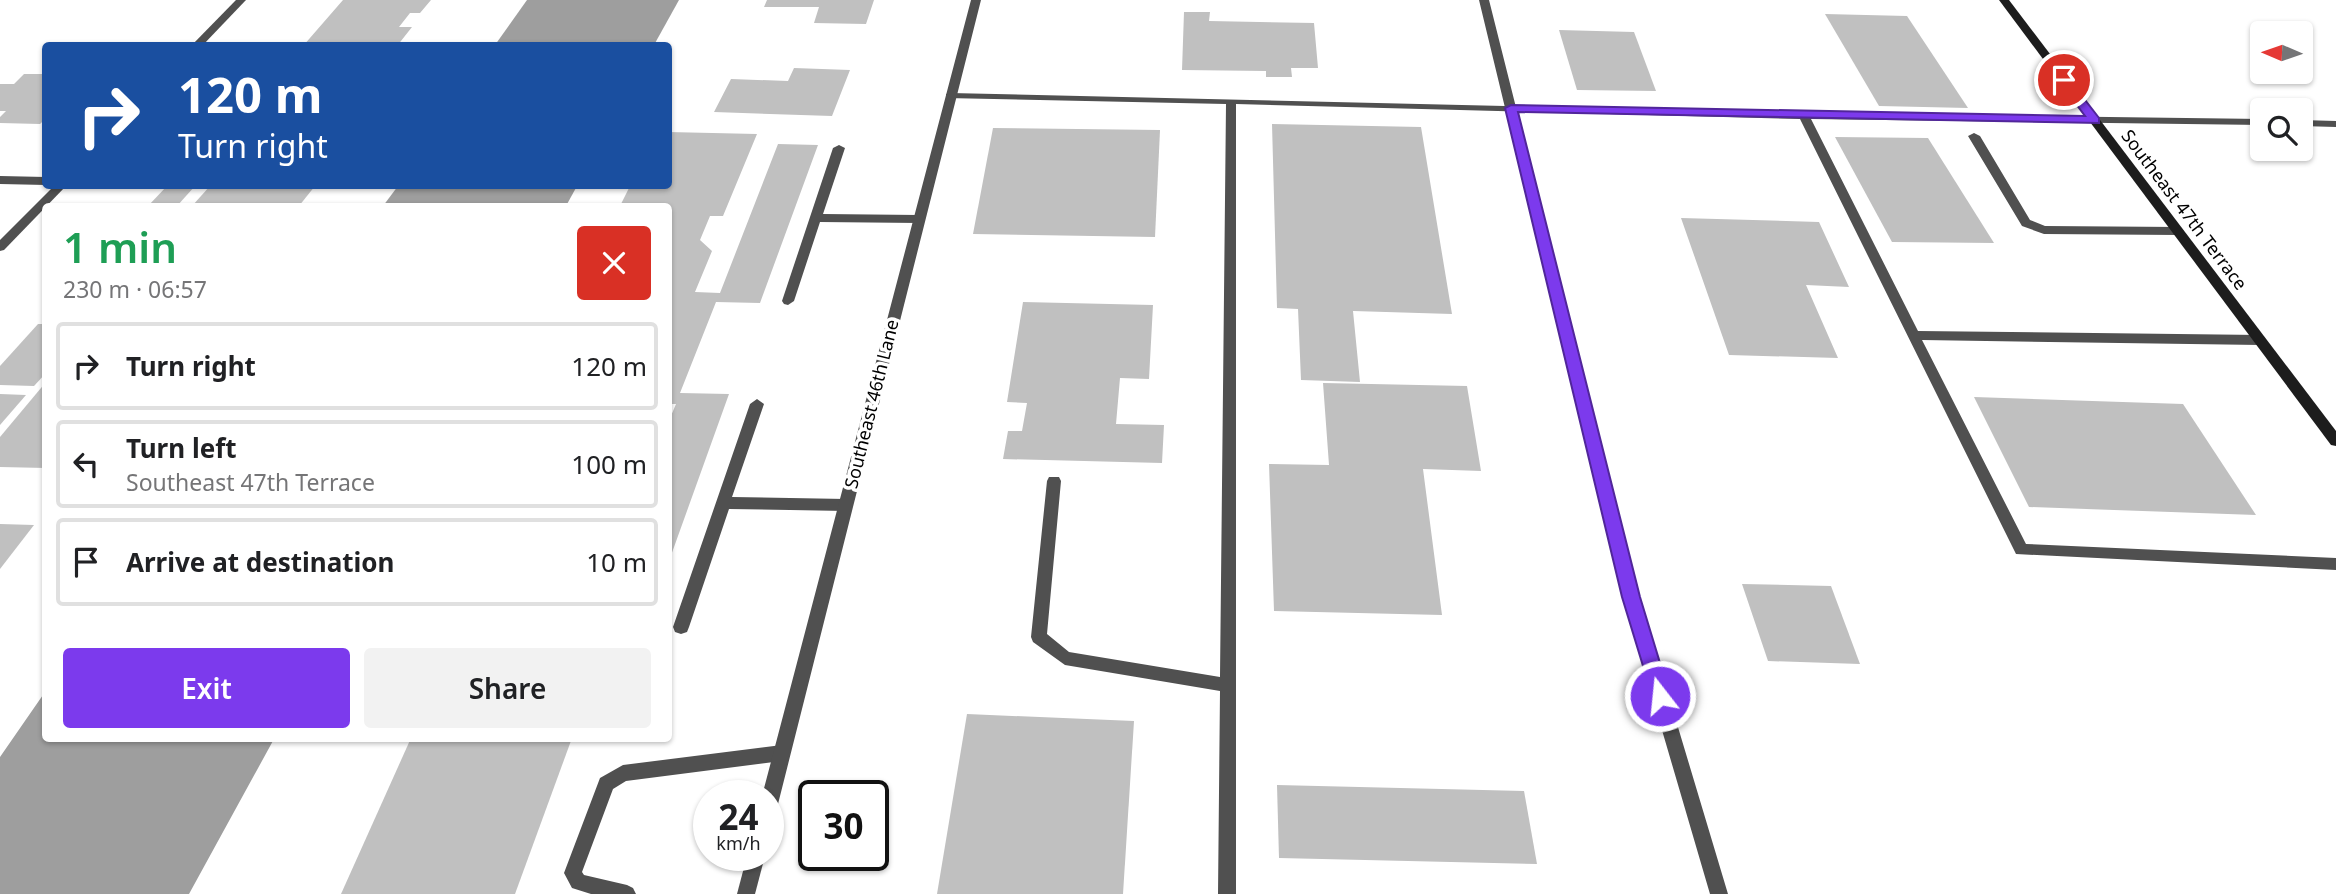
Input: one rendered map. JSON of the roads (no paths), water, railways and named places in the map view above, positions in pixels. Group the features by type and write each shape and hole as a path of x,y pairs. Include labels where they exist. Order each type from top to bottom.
{"street":[{"path":"201,42 241,0"},
{"name":"Southeast 46th Lane","path":"775,780 976,0"},
{"path":"1484,0 1631,597 1719,894"},
{"name":"Southeast 47th Terrace","path":"2004,0 2336,441"},
{"path":"950,96 1804,116 2250,122"},
{"path":"1227,894 1231,101"},
{"path":"1804,116 2021,550 2336,564"},
{"path":"2313,123 2336,124"},
{"path":"1974,136 2026,223 2044,230 2178,231"},
{"path":"788,301 839,148"},
{"path":"0,180 42,181"},
{"path":"43,203 57,189"},
{"path":"0,247 42,204"},
{"path":"816,218 919,219"},
{"path":"1914,335 2260,340"},
{"path":"681,627 757,404"},
{"path":"1054,481 1039,637 1065,658 1228,685"},
{"path":"723,503 846,505"},
{"path":"626,894 578,882 573,873 606,784 623,773 782,753"},
{"path":"746,894 752,871"}]}
